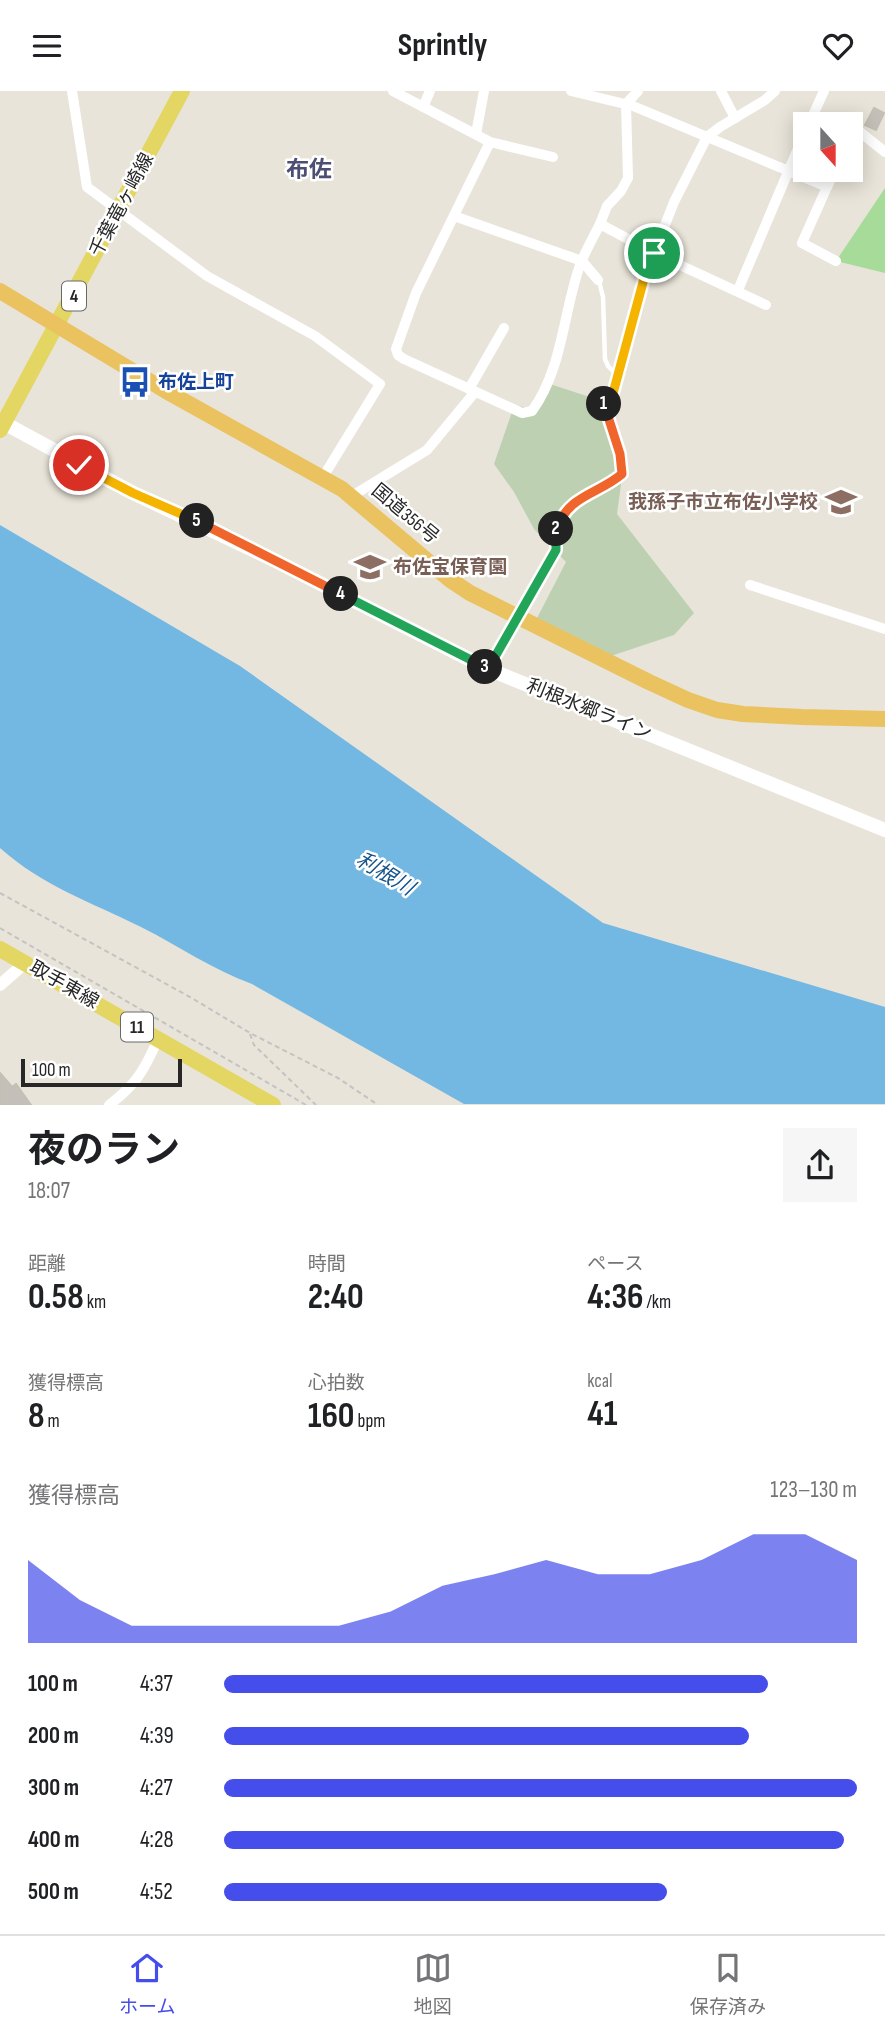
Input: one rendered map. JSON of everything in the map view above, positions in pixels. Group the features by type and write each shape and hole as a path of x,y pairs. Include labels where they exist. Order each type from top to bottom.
{"highway":[{"name":"国道356号","path":"0,291 166,391 323,477 352,496 449,579 470,593 649,682 718,709 755,715 885,719"}],"main road":[{"name":"千葉竜ヶ崎線","path":"1,425 15,405 182,91"},
{"name":"利根水郷ライン","path":"1,425 488,669 885,830"},
{"name":"取手東線","path":"0,949 273,1104"}],"street":[{"path":"72,91 86,187 208,276 316,336 380,384 323,477"},
{"path":"393,91 490,142 554,157"},
{"path":"423,107 430,91"},
{"path":"476,134 484,91"},
{"path":"571,91 626,104 827,187"},
{"path":"490,142 416,293 396,349 398,355 404,359 522,413 532,411 539,401 555,363 582,261 607,206 621,191 628,178 626,104 638,91"},
{"path":"721,91 735,118"},
{"path":"654,253 674,202 708,137 775,91"},
{"path":"814,112 824,91"},
{"path":"863,134 885,152"},
{"path":"738,291 793,157"},
{"path":"829,182 802,243 836,261"},
{"path":"454,216 582,261 598,280"},
{"path":"600,224 654,253 766,305"},
{"path":"352,496 427,450 472,391 503,328"},
{"path":"750,585 885,629"},
{"path":"488,669 518,618"},
{"path":"0,985 25,963"},
{"path":"109,1104 136,1081 145,1069 158,1039"}],"lane":[{"path":"518,618 556,550 555,531 570,506 578,498 622,474 620,454 604,405 612,397 645,275 654,253"},
{"path":"598,280 603,297 605,359 618,376"}],"path":[{"path":"0,893 250,1033 338,1078 378,1104"},
{"path":"0,928 306,1104"},
{"path":"250,1033 254,1045 316,1104"}],"green space":[{"path":"885,188 885,273 836,261"},
{"path":"547,383 605,402 623,470 617,514 694,613 674,635 611,656 536,620 566,562 534,529 514,492 494,464 514,406 533,408"}],"water":[{"name":"利根川","path":"0,525 240,666 603,923 885,1007 885,1104 464,1104 252,984 68,893 17,862 0,848"}],"building":[{"path":"874,108 884,113 876,130 865,125"},
{"path":"0,1073 12,1087 16,1084 31,1105 0,1105"}],"place":[{"name":"布佐上町","path":"135,382"},
{"name":"我孫子市立布佐小学校","path":"841,502"},
{"name":"布佐宝保育園","path":"370,567"}],"district":[{"name":"布佐","path":"309,170"}],"route":[{"path":"79,465 194,520 488,669 556,550 555,531 559,521 578,498 622,474 620,454 604,405 612,397 645,275 654,253"}]}
